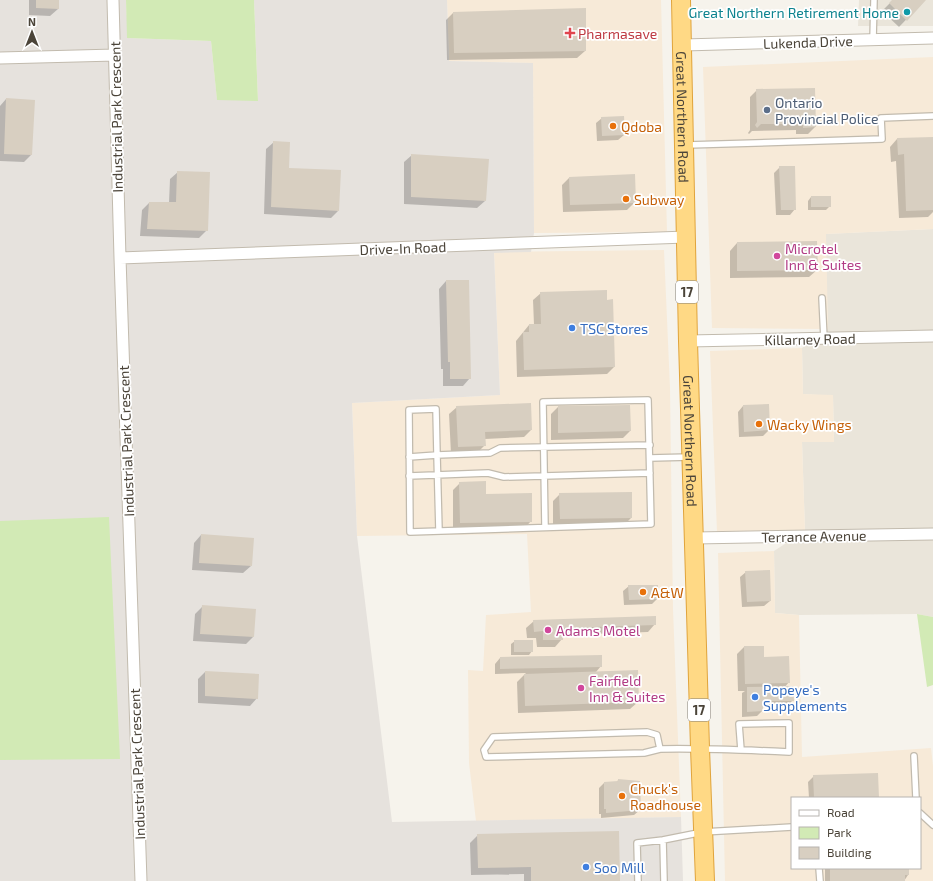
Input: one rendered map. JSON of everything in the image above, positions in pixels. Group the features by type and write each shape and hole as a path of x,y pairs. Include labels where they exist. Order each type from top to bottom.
{"highway":[{"name":"Great Northern Road","path":"682,0 688,341 700,748 706,881"}],"street":[{"name":"Industrial Park Crescent","path":"113,0 141,881"},
{"name":"Lukenda Drive","path":"684,46 933,38"},
{"path":"0,58 115,55"},
{"name":"Drive-In Road","path":"120,258 686,237"},
{"name":"Killarney Road","path":"688,341 933,336"},
{"name":"Terrance Avenue","path":"695,538 933,534"}],"lane":[{"path":"873,40 874,0"},
{"path":"685,145 882,139 881,118 933,116"},
{"path":"822,298 824,339"},
{"path":"439,531 436,409 409,410 410,532 651,524 648,400 543,402 545,527"},
{"path":"409,457 490,453 500,448 650,445"},
{"path":"650,458 692,457"},
{"path":"409,476 488,473 504,477 650,473"},
{"path":"660,749 657,735 647,732 493,737 484,750 486,757 644,753 660,749 700,748 741,750 789,752 790,723 739,724 741,750"},
{"path":"914,756 916,797"},
{"path":"921,814 933,825"},
{"path":"638,881 637,843 664,840 703,832 791,827"},
{"path":"664,840 664,881"},
{"path":"819,869 820,881"}],"shaded area":[{"path":"0,0 126,0 128,38 211,41 217,99 258,100 254,0 447,0 449,61 533,63 534,233 531,252 494,253 500,395 352,403 357,536 392,822 681,817 683,881 0,881"},
{"path":"447,0 661,0 667,232 534,233 533,63 449,61"},
{"path":"859,0 933,0 933,26 858,26"},
{"path":"933,57 933,229 826,234 828,329 712,328 703,67"},
{"path":"933,229 933,617 917,614 799,615 775,613 774,551 805,531 802,442 834,442 833,396 803,394 802,348 828,329 825,234"},
{"path":"664,250 670,388 673,609 681,817 476,821 469,763 468,670 483,671 486,615 531,612 527,534 357,536 352,403 500,395 494,252"},
{"path":"802,348 803,394 833,395 834,442 802,442 805,531 717,532 710,351"},
{"path":"774,551 775,613 799,615 802,757 931,748 933,766 933,881 725,881 718,553"}],"green space":[{"path":"126,0 254,0 258,101 217,100 211,41 127,38"},
{"path":"109,517 120,759 0,760 0,521"},
{"path":"917,614 933,617 933,685 927,687"}],"building":[{"path":"36,0 59,0 59,9 36,8"},
{"name":"Great Northern Retirement Home","path":"892,0 926,0 907,21 889,3"},
{"path":"586,8 586,51 454,53 453,12"},
{"path":"815,88 816,127 803,128 803,124 761,124 757,128 755,125 757,122 756,89"},
{"path":"6,98 35,100 32,155 4,154"},
{"name":"Qdoba","path":"624,116 625,135 602,136 601,117"},
{"path":"933,137 933,210 906,211 904,154 898,155 897,138"},
{"path":"273,141 290,142 289,168 341,170 339,211 271,207"},
{"path":"411,154 489,159 486,201 411,197"},
{"path":"779,166 795,166 796,210 781,210"},
{"path":"177,171 210,172 208,231 147,229 149,202 176,202"},
{"path":"635,174 636,203 570,205 569,177"},
{"path":"811,196 831,196 831,207 811,207"},
{"name":"Microtel Inn & Suites","path":"817,241 818,270 737,271 737,242"},
{"path":"446,280 469,280 471,379 450,379 450,362 448,362"},
{"name":"TSC Stores","path":"607,290 607,300 613,299 615,367 524,370 523,332 529,332 529,324 541,324 540,292"},
{"path":"531,403 532,430 485,432 486,446 458,447 456,406"},
{"path":"769,404 770,430 744,432 743,405"},
{"path":"630,405 631,431 558,433 558,406"},
{"path":"486,481 486,494 532,493 532,522 460,523 459,482"},
{"path":"632,492 632,518 560,519 559,493"},
{"path":"201,534 254,538 252,566 199,563"},
{"path":"770,570 771,601 747,602 745,571"},
{"name":"A&W","path":"628,585 658,585 658,599 629,600"},
{"path":"202,605 256,609 254,637 200,634"},
{"name":"Adams Motel","path":"656,616 656,625 563,628 563,640 543,640 543,631 534,632 533,620"},
{"path":"514,640 533,640 533,652 514,652"},
{"path":"744,646 764,646 764,657 789,656 790,683 745,684"},
{"path":"602,655 602,667 500,669 500,657"},
{"name":"Fairfield Inn & Suites","path":"638,670 639,702 525,706 524,674"},
{"path":"205,671 259,674 258,699 205,696"},
{"path":"793,686 794,701 763,701 763,711 747,712 747,687"},
{"path":"878,773 879,797 814,797 813,775"},
{"name":"Chuck's Roadhouse","path":"618,779 640,781 641,810 606,813 606,809 604,809 604,782 618,781"},
{"path":"619,831 620,881 531,881 531,867 478,868 477,834"},
{"path":"830,869 909,869 909,875 905,875 905,881 830,881"}],"place":[{"name":"Great Northern Retirement Home","path":"907,12"},
{"name":"Pharmasave","path":"570,33"},
{"name":"Ontario Provincial Police","path":"767,110"},
{"name":"Qdoba","path":"613,126"},
{"name":"Subway","path":"626,199"},
{"name":"Microtel Inn & Suites","path":"777,256"},
{"name":"TSC Stores","path":"572,328"},
{"name":"Wacky Wings","path":"759,424"},
{"name":"A&W","path":"643,592"},
{"name":"Adams Motel","path":"548,630"},
{"name":"Fairfield Inn & Suites","path":"581,688"},
{"name":"Popeye's Supplements","path":"755,697"},
{"name":"Chuck's Roadhouse","path":"622,796"},
{"name":"Soo Mill","path":"586,867"}]}
